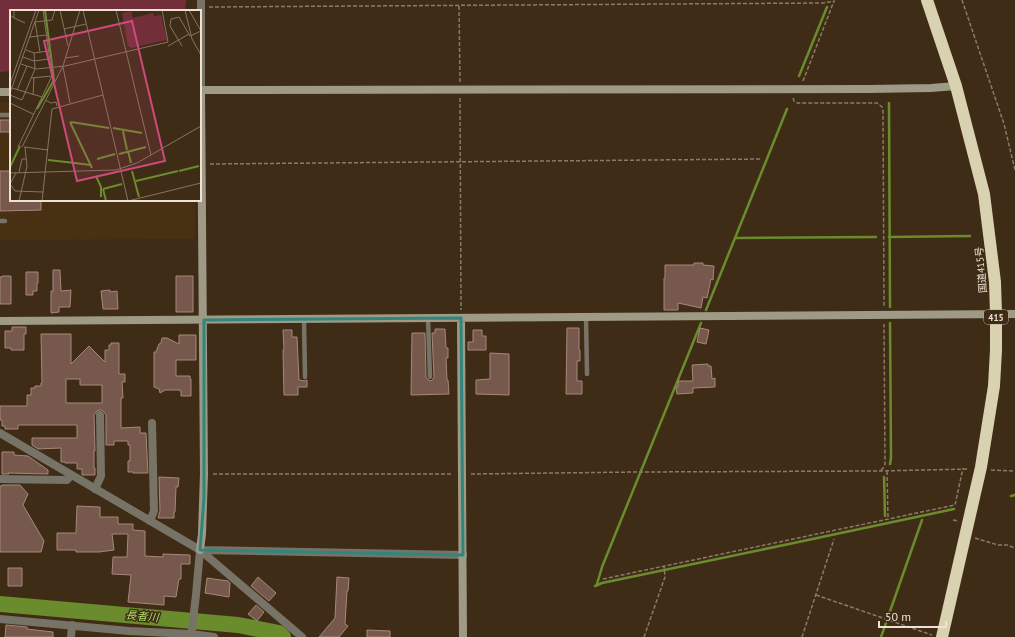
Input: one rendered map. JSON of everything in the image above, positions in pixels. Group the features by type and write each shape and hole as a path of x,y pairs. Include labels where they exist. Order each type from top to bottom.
{"highway":[{"name":"国道415号","path":"927,0 956,86 984,194 995,282 996,314 994,386 981,470 942,637"}],"street":[{"path":"191,636 202,534 204,474 201,4"},
{"path":"201,90 930,88 956,86"},
{"path":"0,321 1015,314"},
{"path":"461,318 463,637"},
{"path":"95,489 101,476 100,415"},
{"path":"150,521 154,511 152,423"},
{"path":"0,433 200,550 302,637"},
{"path":"0,479 67,480 71,475"},
{"path":"200,550 463,555"},
{"path":"0,619 72,625 129,634 214,637"},
{"path":"70,637 72,625"}],"lane":[{"path":"586,317 586,374"},
{"path":"428,318 430,377"},
{"path":"304,319 305,377"}],"path":[{"path":"201,4 459,5 823,3 835,0"},
{"path":"835,0 793,97 794,101 798,103 877,103 882,107 883,111 885,464 879,471"},
{"path":"962,0 1004,124 1015,170"},
{"path":"459,5 461,318"},
{"path":"202,164 762,159"},
{"path":"603,579 955,505 963,468"},
{"path":"204,474 886,471 963,468 1015,471"},
{"path":"886,471 888,519"},
{"path":"966,535 998,545 1007,545 1015,548"},
{"path":"802,637 834,540"},
{"path":"644,637 665,577 664,567"},
{"path":"816,595 937,637"}],"highlighted area":[{"path":"461,318 463,555 200,550 204,498 204,320"}],"shaded area":[{"path":"0,0 186,0 185,10 10,10 10,71 0,72"},
{"path":"0,103 10,103 10,201 195,201 195,239 0,240"}],"building":[{"path":"0,120 10,120 10,132 0,132"},
{"path":"0,171 10,171 10,201 41,201 41,210 0,211"},
{"path":"694,263 703,263 703,265 714,266 713,280 711,279 707,298 703,297 701,308 678,303 678,310 664,310 665,265 694,265"},
{"path":"53,270 60,270 61,291 71,290 70,307 59,307 59,312 51,313 51,291 53,291"},
{"path":"26,272 38,272 37,291 33,291 33,295 26,295"},
{"path":"11,276 11,304 0,304 0,277"},
{"path":"176,276 193,276 193,312 176,312"},
{"path":"110,290 110,292 117,291 118,309 103,309 101,291"},
{"path":"12,327 26,327 26,334 24,334 24,350 11,350 11,348 5,348 5,331 12,331"},
{"path":"567,328 579,328 580,361 577,361 577,381 582,381 582,394 566,394"},
{"path":"700,328 709,330 706,344 697,342"},
{"path":"435,329 445,329 446,348 448,348 448,358 446,358 449,394 411,395 412,333 425,333 426,377 431,381 434,377 432,333 435,333"},
{"path":"283,330 292,330 292,337 297,337 299,380 307,380 307,387 298,387 298,395 284,395"},
{"path":"473,330 482,330 482,336 486,336 486,350 468,350 468,342 473,342"},
{"path":"41,334 71,334 71,364 89,346 105,362 105,350 109,350 109,345 111,345 111,343 119,343 119,374 125,374 125,382 122,382 123,398 121,398 121,428 140,427 140,433 146,433 148,473 128,472 130,445 128,445 128,441 114,441 114,445 106,445 106,415 102,410 97,411 94,415 95,475 82,475 82,469 77,469 77,463 61,462 61,448 38,449 32,445 32,438 77,438 77,425 18,425 18,429 5,429 5,426 2,426 2,420 0,420 0,406 27,406 27,395 31,395 31,388 41,386","holes":["66,379 80,379 80,385 102,385 102,403 66,403"]},
{"path":"179,335 196,335 196,360 176,360 176,376 190,376 191,396 181,396 180,390 165,390 160,393 159,389 154,387 154,352 156,352 162,338 167,338 179,344"},
{"path":"490,353 509,354 509,395 476,394 476,380 490,379"},
{"path":"708,364 708,366 711,366 712,379 715,378 715,387 693,388 693,393 677,394 676,387 678,387 678,381 693,381 692,365"},
{"path":"2,452 14,452 14,455 28,456 48,470 48,474 2,474"},
{"path":"159,477 179,478 178,487 176,487 174,518 158,518 160,511"},
{"path":"20,485 28,494 23,505 44,541 41,552 0,552 0,486"},
{"path":"77,506 100,507 100,517 118,517 118,524 133,524 133,530 145,531 145,556 163,557 163,554 190,555 190,564 181,564 181,579 179,579 176,597 164,596 164,605 128,602 131,575 112,574 113,557 127,557 128,534 112,534 114,550 99,552 76,552 76,550 57,550 57,533 76,533"},
{"path":"8,568 22,568 22,586 8,586"},
{"path":"258,577 276,593 269,601 251,586"},
{"path":"337,577 349,578 345,624 348,626 339,637 319,637 335,618"},
{"path":"207,578 228,581 230,583 229,597 205,593"},
{"path":"256,605 264,612 257,621 248,614"},
{"path":"6,625 53,632 53,637 5,637"},
{"path":"367,630 390,631 390,637 367,637"}],"waterway":[{"path":"799,76 827,7"},
{"path":"889,103 890,307"},
{"path":"706,310 787,109"},
{"path":"889,237 970,236"},
{"path":"735,238 876,237"},
{"path":"597,584 602,567 701,323"},
{"path":"890,323 890,464"},
{"path":"884,477 885,516"},
{"path":"1011,496 1015,495"},
{"path":"595,586 602,583 954,509"},
{"path":"888,617 922,520"},
{"name":"長者川","path":"0,604 238,625 279,633 283,637"},
{"path":"881,637 886,623"}]}
